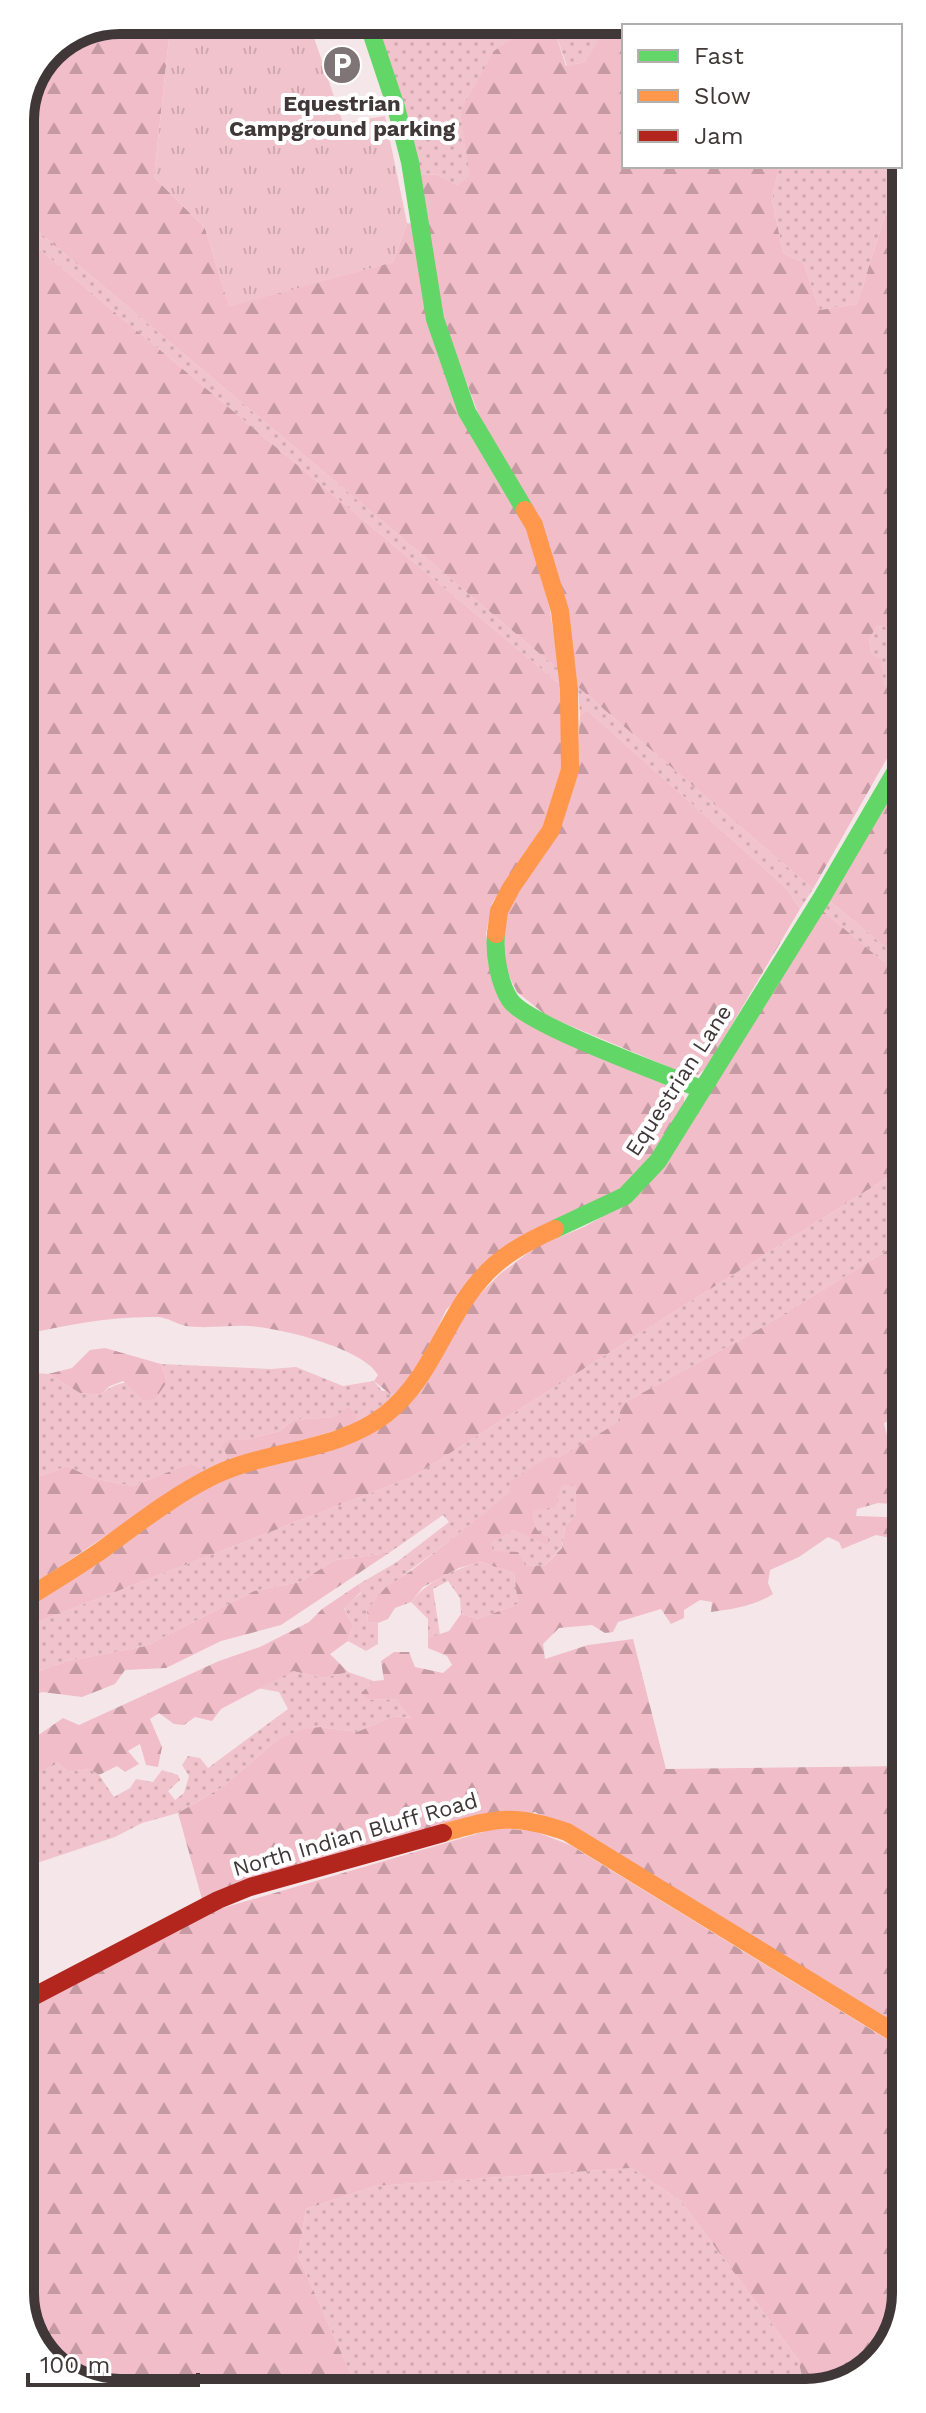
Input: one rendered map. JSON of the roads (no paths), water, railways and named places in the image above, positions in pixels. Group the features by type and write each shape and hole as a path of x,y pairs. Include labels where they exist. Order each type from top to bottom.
{"street":[{"path":"372,34 410,162 435,319 467,412 534,525 560,611 569,689 570,770 551,830 499,911 495,944 500,973 511,1002 539,1022 701,1089"},
{"name":"Equestrian Lane","path":"34,1593 163,1506 217,1474 354,1433 386,1414 420,1382 462,1303 496,1264 532,1239 584,1218 628,1194 658,1161 821,899 892,778"},
{"name":"North Indian Bluff Road","path":"34,1996 218,1900 250,1887 494,1819 533,1820 567,1832 892,2031"}],"place":[{"name":"Equestrian Campground parking","path":"342,65"}]}
